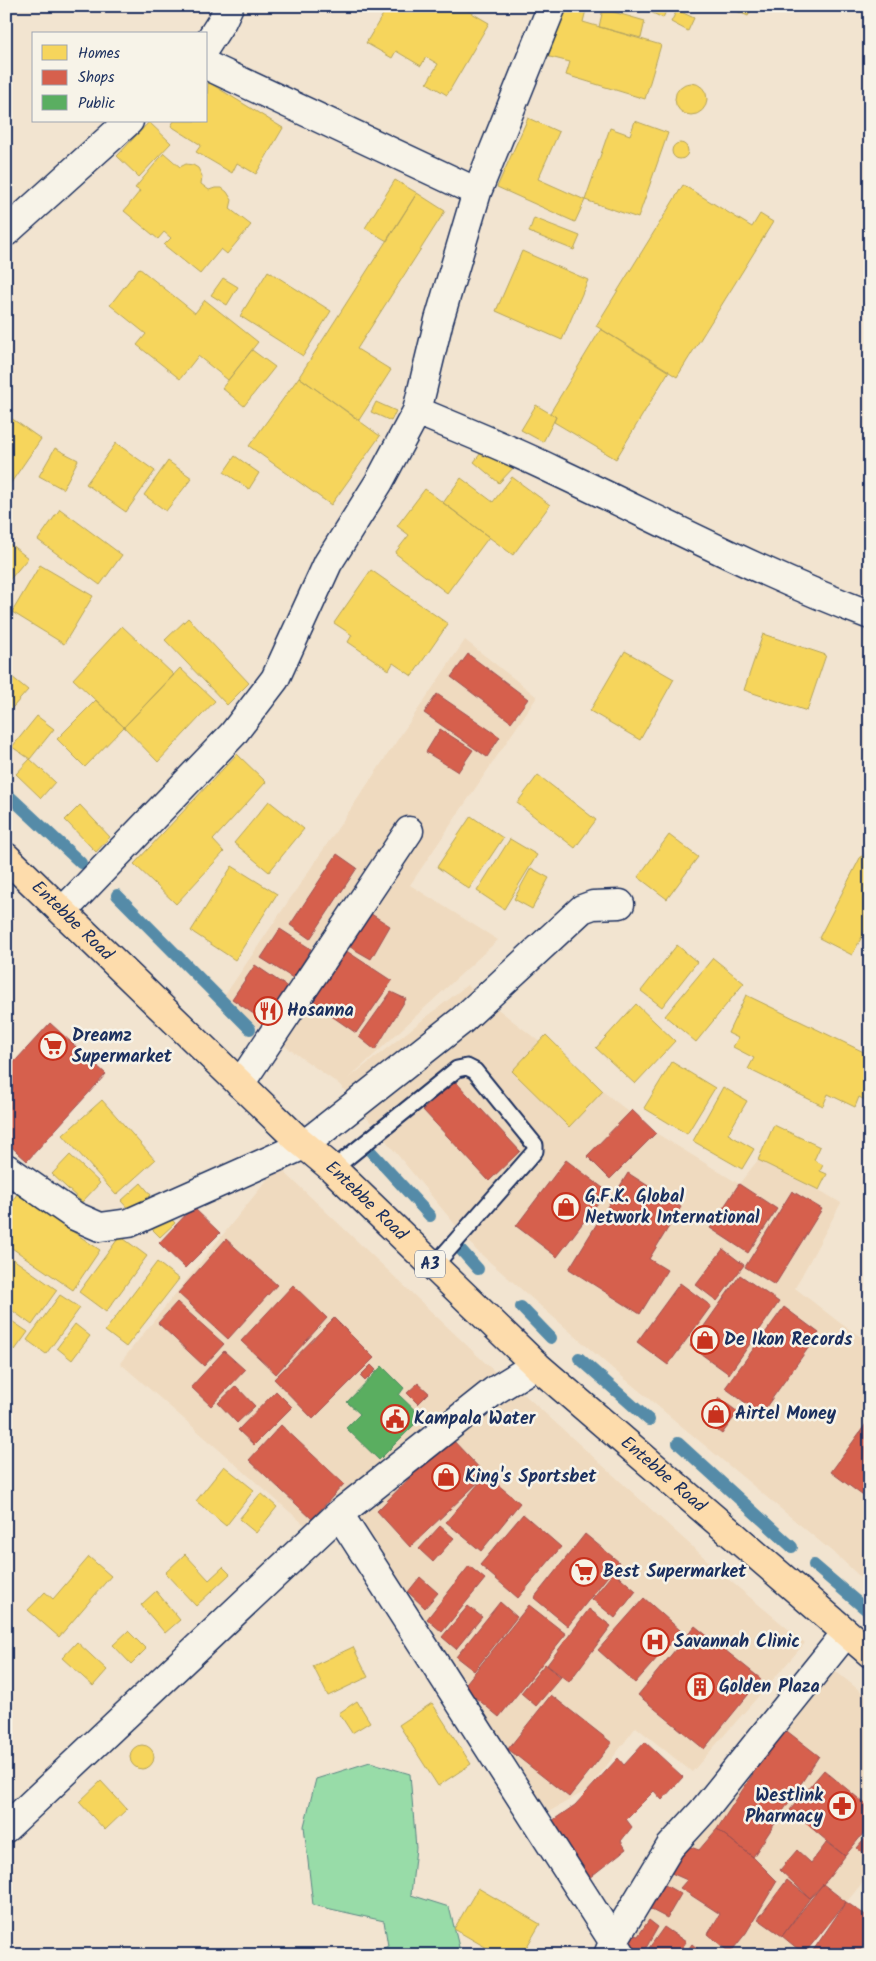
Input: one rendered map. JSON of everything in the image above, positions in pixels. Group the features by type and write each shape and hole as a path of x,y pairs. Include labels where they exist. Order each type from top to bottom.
{"main road":[{"name":"Entebbe Road","path":"6,857 240,1084 304,1145 333,1169 536,1365 870,1653"}],"street":[{"path":"208,43 229,6"},
{"path":"63,911 233,734 275,679 328,563 379,482 417,411 439,320 477,192 552,6"},
{"path":"208,66 477,192"},
{"path":"6,232 128,122"},
{"path":"417,411 550,468 709,545 870,615"},
{"path":"240,1084 409,831"},
{"path":"6,1168 75,1216 100,1227 129,1223 304,1145 461,1021 582,909 593,906 620,904"},
{"path":"6,1828 339,1514 494,1391 536,1365"},
{"path":"339,1514 615,1950 670,1847 703,1811 846,1633"}],"lane":[{"path":"333,1169 457,1069 467,1067 476,1071 535,1145 535,1151 433,1267"}],"shaded area":[{"path":"465,640 537,697 410,885 498,940 348,1079 467,985 656,1133 739,1184 758,1160 841,1203 795,1288 840,1323 870,1343 870,1586 841,1559 613,1369 476,1250 340,1085 221,1001"},
{"path":"278,1166 497,1374 307,1527 120,1363"},
{"path":"516,1387 728,1579 805,1643 692,1772 636,1727 589,1789 543,1815 352,1514"},
{"path":"818,1657 870,1699 870,1889 862,1883 804,1955 632,1955 615,1925"}],"green space":[{"path":"370,1762 410,1774 416,1848 411,1895 449,1907 461,1955 370,1955 388,1946 384,1921 313,1905 304,1826 316,1779"}],"building: Homes":[{"path":"46,6 59,6 55,12"},
{"path":"388,6 465,6 463,8 489,23 447,95 427,83 438,64 426,57 421,66 396,51 392,58 366,43"},
{"path":"561,6 587,6 583,22 661,45 645,99 566,75 570,62 546,56"},
{"path":"638,6 668,6 663,18"},
{"path":"725,6 753,6 748,16"},
{"path":"603,9 645,21 641,38 599,27"},
{"path":"677,10 694,18 688,31 671,22"},
{"path":"208,82 283,128 256,174 237,163 232,173 196,152 201,145 171,126 173,122 208,122"},
{"path":"691,83 697,84 702,88 706,93 706,105 702,110 697,114 691,115 685,114 680,110 676,105 675,99 676,93 680,88 685,84"},
{"path":"528,118 559,132 538,179 585,200 575,222 497,187"},
{"path":"635,121 668,133 638,218 585,200 610,128 630,135"},
{"path":"149,122 171,143 139,177 117,156"},
{"path":"680,143 686,145 688,151 686,157 680,159 674,157 672,151 674,145"},
{"path":"164,153 180,167 186,164 198,168 202,176 201,184 209,190 222,188 227,192 232,200 230,209 251,225 227,254 221,249 200,274 164,245 171,238 164,232 158,239 124,211 140,191 135,188"},
{"path":"395,180 417,193 387,241 365,228"},
{"path":"683,185 752,227 760,214 773,222 677,377 596,326"},
{"path":"417,193 445,211 357,349 391,370 359,420 299,377"},
{"path":"534,218 580,236 574,250 529,232"},
{"path":"522,251 588,280 562,340 496,311"},
{"path":"139,268 195,313 205,300 258,342 228,380 198,356 180,379 137,345 146,334 110,305"},
{"path":"268,271 331,311 303,356 240,316"},
{"path":"223,278 238,287 227,305 211,295"},
{"path":"601,329 669,371 616,459 554,422 556,417 550,413"},
{"path":"252,350 275,367 244,406 222,388"},
{"path":"299,377 380,436 331,505 249,446"},
{"path":"376,402 396,411 391,421 371,412"},
{"path":"536,405 556,417 543,442 521,430"},
{"path":"11,418 41,439 6,490 6,424"},
{"path":"116,443 155,471 126,512 86,484"},
{"path":"55,448 78,460 63,489 39,476"},
{"path":"484,449 517,464 499,483 474,462"},
{"path":"235,456 259,473 249,489 224,472"},
{"path":"168,461 192,478 166,511 144,495"},
{"path":"512,477 550,505 513,555 443,503 461,478 493,502"},
{"path":"425,489 489,537 447,593 395,553 409,535 397,526"},
{"path":"60,509 122,555 100,585 38,540"},
{"path":"6,541 28,558 6,584"},
{"path":"40,565 93,596 64,644 12,612"},
{"path":"371,570 448,624 412,676 393,663 389,670 348,642 352,635 334,623"},
{"path":"188,618 249,683 227,705 165,640"},
{"path":"122,626 174,675 124,727 73,679"},
{"path":"763,634 826,655 807,711 744,690"},
{"path":"625,651 674,679 640,740 590,711"},
{"path":"180,668 215,701 158,762 124,727"},
{"path":"6,672 28,690 6,715"},
{"path":"96,700 124,727 85,767 57,739"},
{"path":"37,716 54,729 30,759 12,747"},
{"path":"237,754 266,782 213,840 224,852 176,904 134,864"},
{"path":"30,759 55,782 41,798 16,774"},
{"path":"538,775 596,820 575,848 517,803"},
{"path":"269,801 304,829 269,872 234,843"},
{"path":"80,805 110,837 96,852 65,820"},
{"path":"471,816 503,838 469,889 437,867"},
{"path":"669,835 698,857 667,899 638,877"},
{"path":"510,839 537,855 504,909 477,891"},
{"path":"861,856 870,860 870,922 852,955 819,938"},
{"path":"232,866 277,894 235,960 191,931"},
{"path":"531,868 549,878 532,909 514,899"},
{"path":"677,945 697,962 662,1007 641,991"},
{"path":"713,958 744,983 696,1042 665,1016"},
{"path":"746,995 870,1055 870,1096 867,1101 859,1097 855,1107 828,1094 823,1106 748,1069 754,1058 733,1047 738,1038 728,1033"},
{"path":"636,1004 675,1041 635,1084 596,1048"},
{"path":"546,1035 603,1091 569,1127 512,1071"},
{"path":"672,1062 715,1088 687,1134 644,1108"},
{"path":"723,1087 747,1101 728,1134 754,1149 742,1169 693,1141"},
{"path":"102,1100 155,1160 116,1195 63,1135"},
{"path":"774,1125 820,1147 814,1160 823,1165 820,1171 827,1174 819,1190 758,1160"},
{"path":"70,1155 100,1183 82,1202 52,1174"},
{"path":"141,1183 151,1195 132,1213 121,1201"},
{"path":"17,1194 100,1250 73,1290 6,1244 6,1210"},
{"path":"166,1213 175,1223 160,1237 151,1228"},
{"path":"120,1236 147,1256 106,1312 79,1292"},
{"path":"6,1254 57,1290 32,1325 6,1306"},
{"path":"157,1262 179,1279 126,1347 105,1331"},
{"path":"60,1295 80,1308 46,1354 27,1340"},
{"path":"6,1317 28,1332 15,1350 6,1344"},
{"path":"75,1324 90,1336 72,1360 57,1348"},
{"path":"224,1466 254,1490 226,1526 196,1501"},
{"path":"261,1493 277,1507 256,1533 239,1519"},
{"path":"185,1554 209,1580 223,1567 230,1574 196,1606 165,1573"},
{"path":"89,1557 111,1576 59,1637 28,1610 45,1592 53,1599"},
{"path":"156,1591 180,1620 165,1633 141,1605"},
{"path":"128,1631 146,1649 131,1664 113,1645"},
{"path":"77,1642 107,1670 93,1686 62,1658"},
{"path":"353,1647 368,1677 328,1696 313,1666"},
{"path":"357,1701 370,1722 352,1733 339,1713"},
{"path":"432,1703 471,1764 438,1786 399,1725"},
{"path":"142,1745 150,1749 154,1757 150,1765 142,1769 134,1765 130,1757 134,1749"},
{"path":"101,1781 127,1809 105,1830 79,1802"},
{"path":"478,1888 540,1924 522,1955 499,1955 454,1929"}],"building: Shops":[{"path":"468,654 528,699 511,722 451,677"},
{"path":"437,694 500,737 487,757 424,713"},
{"path":"440,729 473,750 458,772 426,752"},
{"path":"337,854 357,868 310,939 290,925"},
{"path":"365,910 390,926 371,959 345,944"},
{"path":"280,929 311,949 293,978 261,958"},
{"path":"345,950 392,981 356,1033 310,1001"},
{"path":"255,965 292,990 268,1024 232,999"},
{"path":"391,992 406,999 375,1050 359,1037"},
{"path":"50,1023 106,1074 27,1161 6,1142 6,1071"},
{"path":"454,1080 520,1151 489,1181 423,1110"},
{"path":"632,1110 656,1133 610,1179 587,1156"},
{"path":"566,1160 607,1191 557,1257 516,1226"},
{"path":"628,1173 681,1207 649,1259 667,1270 640,1314 569,1269"},
{"path":"739,1184 777,1209 748,1253 710,1228"},
{"path":"792,1191 822,1209 775,1285 745,1267"},
{"path":"193,1207 220,1233 185,1268 159,1243"},
{"path":"226,1239 277,1285 228,1339 178,1293"},
{"path":"723,1249 744,1265 717,1301 696,1285"},
{"path":"740,1275 779,1302 729,1374 690,1346"},
{"path":"680,1283 711,1306 668,1365 637,1342"},
{"path":"293,1285 327,1318 276,1374 241,1341"},
{"path":"177,1302 224,1344 204,1366 158,1323"},
{"path":"784,1307 819,1333 761,1414 725,1388"},
{"path":"334,1318 374,1358 313,1419 274,1379"},
{"path":"224,1351 245,1370 211,1406 191,1387"},
{"path":"371,1365 376,1370 365,1381 360,1376"},
{"path":"418,1383 429,1393 418,1404 407,1393"},
{"path":"236,1386 255,1406 237,1423 218,1403"},
{"path":"276,1391 292,1407 254,1445 238,1430"},
{"path":"719,1398 738,1412 722,1434 703,1420"},
{"path":"868,1421 870,1423 870,1501 831,1472"},
{"path":"281,1425 344,1484 312,1519 249,1460"},
{"path":"450,1437 486,1475 410,1547 377,1511"},
{"path":"486,1475 520,1503 481,1551 446,1522"},
{"path":"523,1514 561,1547 518,1598 480,1565"},
{"path":"440,1526 454,1538 433,1562 419,1549"},
{"path":"585,1534 619,1562 568,1626 534,1598"},
{"path":"469,1566 485,1579 442,1632 427,1619"},
{"path":"614,1572 636,1591 615,1618 592,1599"},
{"path":"420,1577 438,1593 425,1608 408,1592"},
{"path":"644,1598 681,1631 635,1683 598,1650"},
{"path":"500,1602 517,1617 474,1671 456,1657"},
{"path":"529,1605 566,1634 499,1717 463,1687"},
{"path":"468,1606 482,1617 456,1649 442,1637"},
{"path":"589,1609 611,1626 569,1682 547,1665"},
{"name":"Golden Plaza","path":"695,1626 761,1679 704,1749 638,1695"},
{"path":"545,1664 561,1677 536,1706 521,1693"},
{"path":"551,1695 612,1743 569,1797 508,1749"},
{"path":"783,1728 819,1756 753,1857 717,1829"},
{"path":"645,1742 683,1777 662,1800 654,1791 626,1819 632,1827 621,1841 626,1849 584,1882 549,1823 575,1805 618,1758 624,1765"},
{"path":"824,1770 870,1808 870,1825 845,1856 790,1810"},
{"path":"717,1829 753,1857 777,1881 746,1933 730,1953 708,1934 720,1914 680,1888 687,1880 669,1872 679,1843 699,1850"},
{"path":"870,1833 870,1859 857,1848"},
{"path":"827,1842 845,1856 828,1879 810,1898 780,1870 797,1850 811,1863"},
{"path":"656,1880 681,1894 667,1918 642,1905"},
{"path":"787,1880 810,1898 782,1936 758,1919"},
{"path":"823,1884 846,1902 804,1954 782,1936"},
{"path":"846,1902 870,1918 870,1936 857,1955 810,1955"},
{"path":"649,1920 658,1927 642,1955 630,1955 625,1933 638,1936"},
{"path":"664,1927 686,1942 677,1955 644,1955"},
{"path":"692,1944 705,1955 684,1955"}],"building: Public":[{"path":"382,1366 404,1388 399,1395 422,1417 379,1460 346,1428 360,1414 347,1402"}],"waterway":[{"path":"6,793 81,863"},
{"path":"117,895 250,1029"},
{"path":"363,1143 430,1216"},
{"path":"453,1241 478,1269"},
{"path":"521,1307 551,1338"},
{"path":"579,1358 649,1420"},
{"path":"678,1443 792,1547"},
{"path":"814,1565 870,1613"}],"place":[{"name":"Hosanna","path":"268,1011"},
{"name":"Dreamz Supermarket","path":"53,1046"},
{"name":"G.F.K. Global Network International","path":"566,1207"},
{"name":"De Ikon Records","path":"705,1340"},
{"name":"Airtel Money","path":"716,1414"},
{"name":"Kampala Water","path":"395,1419"},
{"name":"King's Sportsbet","path":"446,1477"},
{"name":"Best Supermarket","path":"584,1572"},
{"name":"Savannah Clinic","path":"655,1642"},
{"name":"Golden Plaza","path":"700,1687"},
{"name":"Westlink Pharmacy","path":"842,1806"}]}
